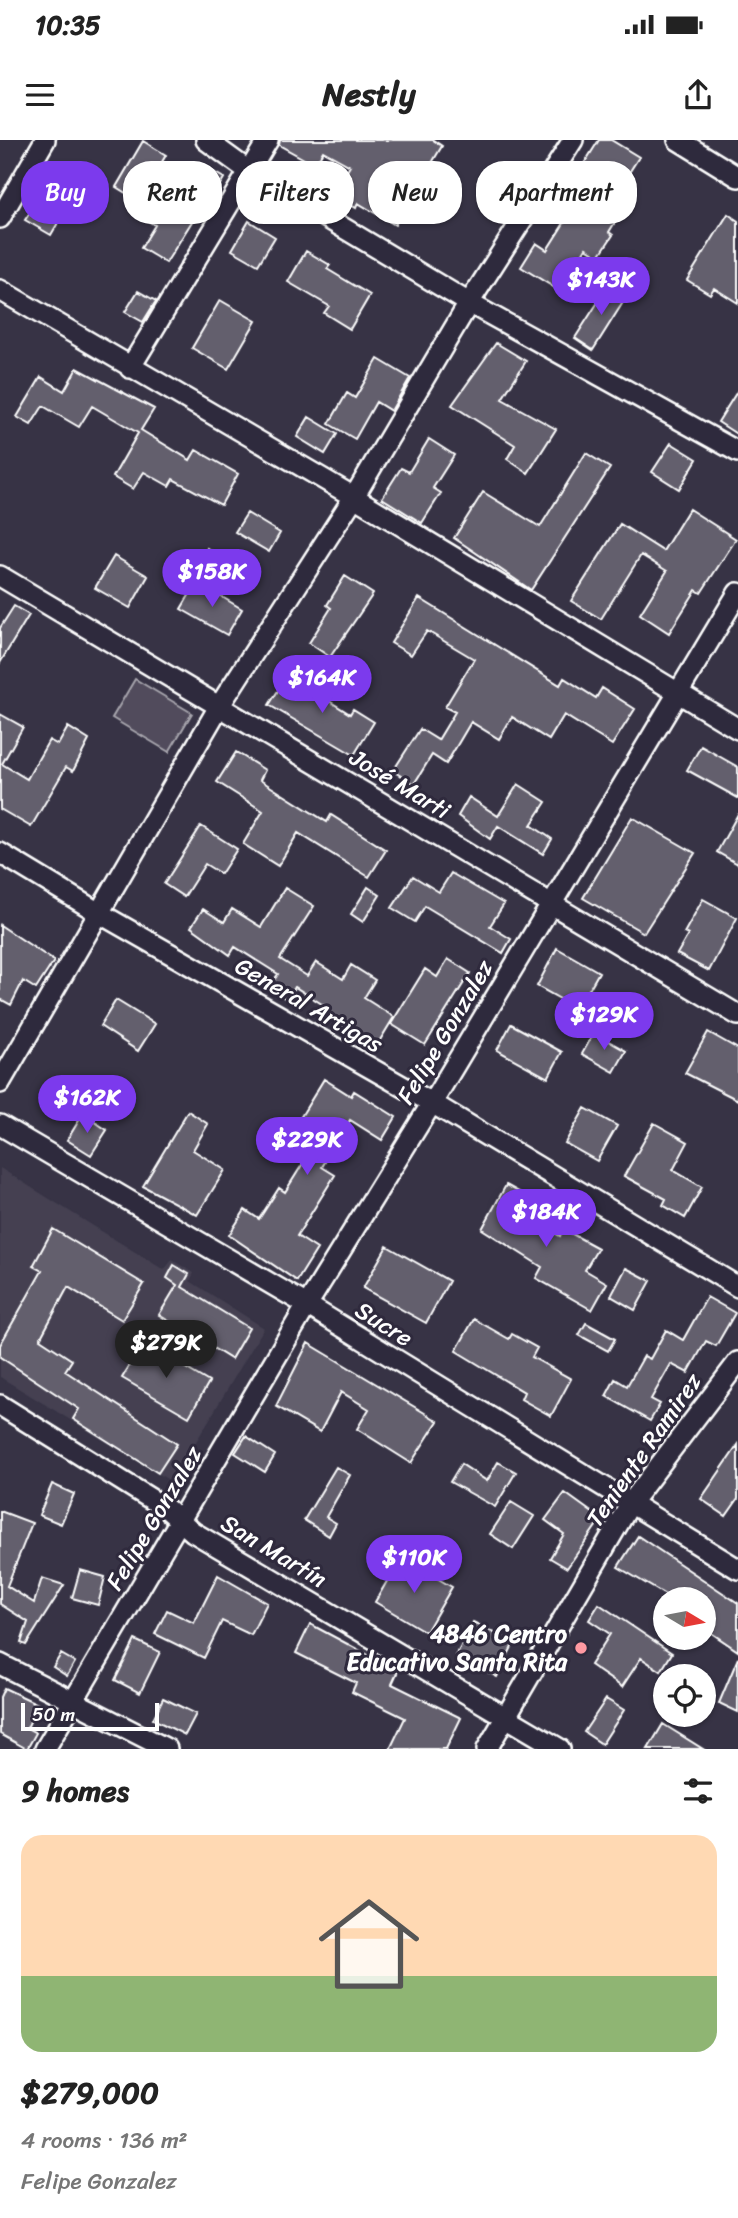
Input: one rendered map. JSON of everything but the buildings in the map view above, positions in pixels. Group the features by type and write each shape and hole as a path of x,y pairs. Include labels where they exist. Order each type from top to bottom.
{"street":[{"path":"0,218 45,140"},
{"path":"206,140 236,162"},
{"path":"256,161 268,140"},
{"path":"0,1083 220,705 354,497 469,303 573,140"},
{"path":"678,140 738,177"},
{"path":"130,368 236,195"},
{"path":"337,224 469,303 738,452"},
{"path":"0,290 354,497 738,729"},
{"name":"José Marti","path":"0,576 738,1015"},
{"name":"Felipe Gonzalez","path":"45,1749 307,1305 432,1103 738,593"},
{"name":"General Artigas","path":"0,853 99,913 432,1103 738,1287"},
{"name":"Sucre","path":"0,1125 307,1305 738,1569"},
{"name":"Teniente Ramirez","path":"487,1749 630,1504 738,1362"},
{"name":"San Martín","path":"0,1405 212,1543 559,1749"},
{"path":"0,1664 167,1749"}],"shaded area":[{"path":"135,679 192,713 169,752 112,718"},
{"path":"0,1168 164,1270 172,1260 194,1273 190,1281 264,1328 172,1482 0,1377"}],"place":[{"name":"4846 Centro Educativo Santa Rita","path":"581,1648"}]}
